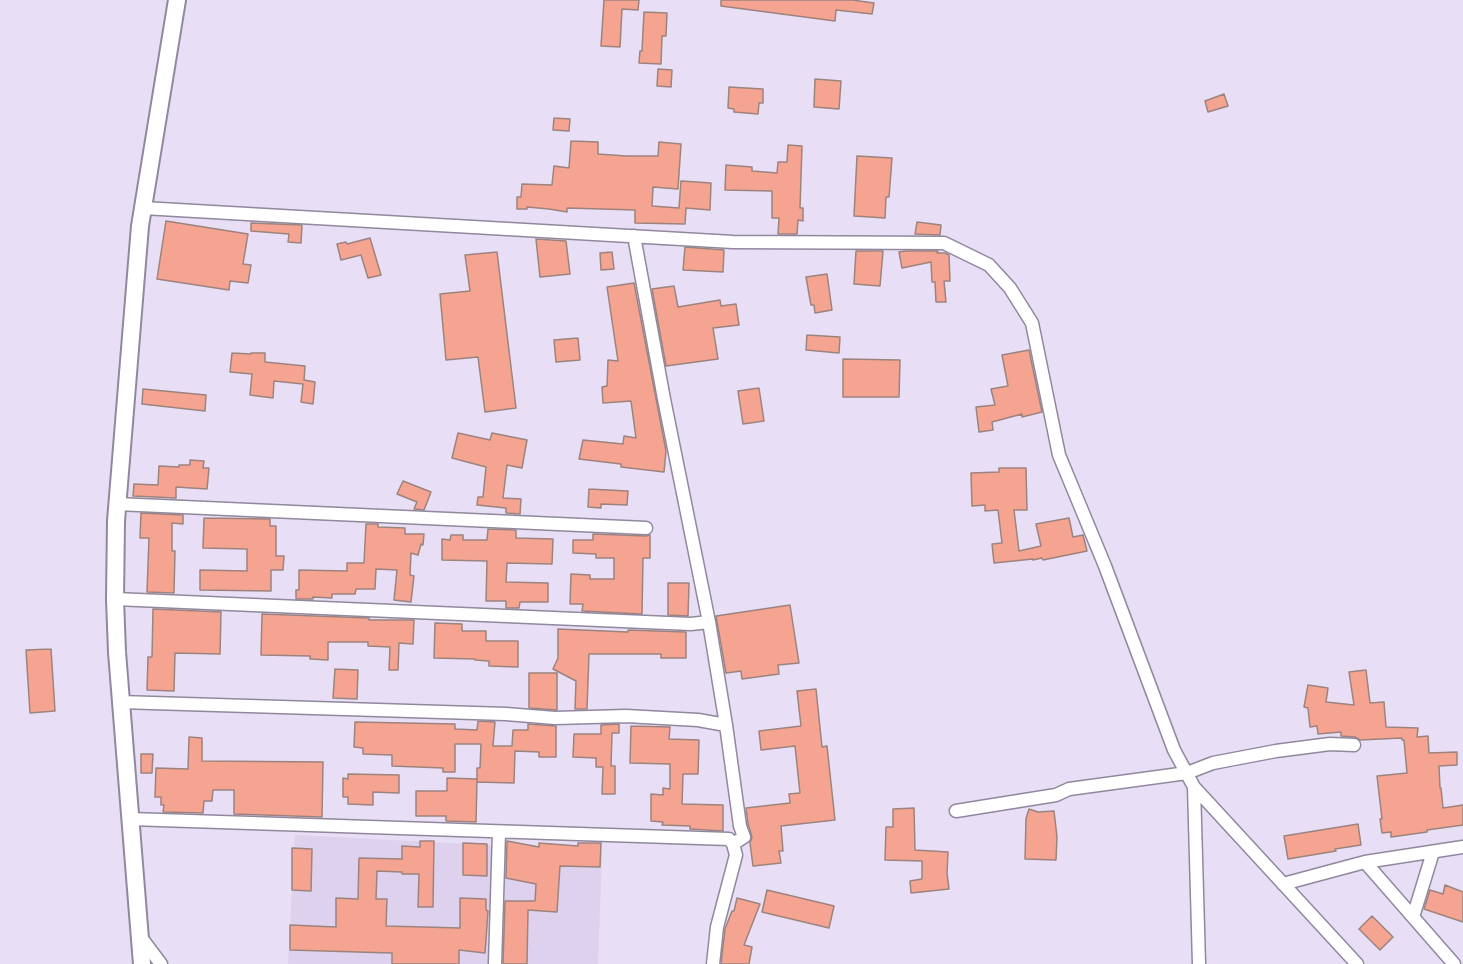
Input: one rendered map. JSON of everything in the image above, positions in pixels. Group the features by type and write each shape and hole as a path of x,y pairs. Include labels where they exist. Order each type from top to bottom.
{"main road":[{"path":"142,964 120,702 115,599 117,504 139,239 177,0"}],"street":[{"path":"143,208 733,242 944,243 989,265 1010,288 1032,323 1059,456 1105,566 1174,750 1194,787 1357,964"},
{"path":"634,236 664,399 710,622 740,826 744,837 733,844"},
{"path":"117,504 646,528"},
{"path":"115,599 691,624 710,622"},
{"path":"120,702 555,718 626,716 698,720 726,725"},
{"path":"956,811 1056,795 1070,789 1187,773 1213,763 1276,751 1330,744 1354,746"},
{"path":"1194,787 1199,964"},
{"path":"130,819 729,840 733,844 736,855 717,927 713,964"},
{"path":"495,964 499,832"},
{"path":"1283,884 1365,862 1463,847"},
{"path":"1413,917 1433,852"},
{"path":"1365,862 1454,964"},
{"path":"140,935 161,964"}],"shaded area":[{"path":"295,835 602,851 598,964 288,964"}],"building":[{"path":"604,0 639,0 638,10 622,9 620,47 601,46"},
{"path":"721,0 852,0 874,3 872,14 836,10 835,21 721,6"},
{"path":"644,12 667,13 666,36 662,36 661,64 639,63 640,51 642,51"},
{"path":"658,69 672,70 671,87 657,86"},
{"path":"815,79 841,81 839,109 814,107"},
{"path":"729,87 763,89 763,103 759,103 758,114 734,112 734,109 728,108"},
{"path":"1224,94 1228,106 1208,112 1205,101"},
{"path":"554,118 570,119 569,131 553,130"},
{"path":"571,141 598,142 598,154 626,156 658,156 659,142 681,144 678,189 653,187 652,206 679,208 681,181 711,183 710,210 686,208 685,224 635,223 635,210 567,208 567,212 527,207 527,209 517,209 517,197 521,197 522,184 552,185 554,166 569,168"},
{"path":"788,145 802,146 800,208 803,208 803,221 798,220 797,234 778,234 779,218 772,218 772,191 725,190 726,165 752,167 752,171 777,173 778,162 787,162"},
{"path":"857,156 892,158 885,218 854,216"},
{"path":"166,221 248,234 243,264 251,265 248,283 230,281 229,290 157,279"},
{"path":"917,222 941,225 940,235 915,234"},
{"path":"251,223 302,225 301,243 288,242 289,234 251,231"},
{"path":"370,238 381,275 368,278 361,255 341,260 337,244"},
{"path":"536,239 566,241 570,274 540,277"},
{"path":"685,247 724,250 723,272 683,270"},
{"path":"856,251 883,251 880,286 854,284"},
{"path":"938,251 937,253 949,255 950,281 944,281 946,302 936,302 931,262 902,268 899,252"},
{"path":"497,252 516,408 485,412 478,357 446,360 440,294 470,291 465,255"},
{"path":"612,252 614,269 601,270 600,253"},
{"path":"827,274 832,310 815,313 814,305 811,305 806,277"},
{"path":"634,283 666,451 664,472 579,459 583,440 623,444 624,436 636,438 631,401 603,403 602,387 607,386 608,360 618,361 607,287"},
{"path":"674,286 678,307 720,300 721,306 736,304 739,325 713,328 718,359 666,366 652,289"},
{"path":"807,335 840,337 839,353 806,350"},
{"path":"578,338 580,360 556,362 554,340"},
{"path":"1029,350 1042,412 1022,417 1022,414 992,422 993,430 979,432 976,407 995,405 991,389 1008,386 1002,355"},
{"path":"232,353 265,353 265,362 305,366 304,380 315,382 313,404 301,402 303,384 274,381 273,398 250,395 252,374 230,372"},
{"path":"843,359 900,360 899,397 843,397"},
{"path":"759,388 764,421 743,424 738,391"},
{"path":"143,389 206,395 205,411 142,404"},
{"path":"458,433 490,440 492,433 527,440 522,468 507,465 503,498 521,499 520,514 506,513 506,508 477,505 478,497 483,497 486,467 452,458"},
{"path":"190,460 204,461 203,468 209,468 207,489 176,487 176,498 133,496 134,484 158,485 159,466 190,465"},
{"path":"999,468 1026,468 1027,510 1014,510 1019,551 1041,546 1036,524 1069,518 1073,537 1083,535 1087,551 1043,560 1042,558 994,563 992,544 1002,543 998,510 985,511 985,505 972,506 971,473 999,472"},
{"path":"403,481 431,492 424,510 414,509 417,502 397,494"},
{"path":"589,489 628,491 627,505 601,504 601,508 588,507"},
{"path":"141,513 183,515 183,524 172,523 172,551 175,551 174,593 147,592 149,538 140,538"},
{"path":"204,518 270,519 270,526 276,526 276,556 284,556 283,570 271,570 271,591 200,590 200,570 247,571 247,549 203,548"},
{"path":"366,524 405,528 405,534 424,534 423,545 421,544 418,555 411,553 410,575 414,576 411,602 394,600 397,570 376,569 375,589 356,589 355,594 332,594 332,598 296,599 296,590 299,590 299,570 347,571 347,563 364,563"},
{"path":"488,529 516,530 516,538 553,539 552,564 507,563 506,582 548,583 548,602 520,602 519,608 506,608 506,601 486,601 487,561 442,560 442,539 450,540 451,535 463,535 463,540 487,540"},
{"path":"593,534 650,535 650,558 643,558 642,614 582,611 583,604 570,604 571,574 590,575 590,579 614,579 614,558 596,558 596,554 573,553 573,540 593,540"},
{"path":"668,583 689,583 688,616 668,615"},
{"path":"790,605 799,663 778,665 779,674 742,679 741,671 726,673 716,616"},
{"path":"153,609 221,612 220,654 175,653 174,691 147,690 148,657 152,657"},
{"path":"262,614 414,620 413,644 399,643 398,670 389,670 390,647 368,646 368,642 328,642 328,660 310,659 310,656 261,655"},
{"path":"435,623 462,624 462,631 486,631 486,641 518,641 518,667 489,666 489,661 475,659 434,658"},
{"path":"558,629 686,632 686,658 661,658 661,654 589,654 587,709 575,709 576,681 553,669 558,658"},
{"path":"51,649 55,711 30,713 26,650"},
{"path":"335,669 358,670 357,699 333,698"},
{"path":"1366,670 1370,703 1384,702 1386,727 1418,728 1417,737 1428,736 1429,753 1457,752 1457,765 1439,766 1440,788 1443,808 1463,805 1463,825 1391,837 1391,832 1382,833 1377,776 1407,773 1404,740 1402,738 1360,740 1355,737 1341,736 1341,732 1318,734 1317,726 1310,727 1308,708 1304,707 1308,685 1328,688 1326,702 1354,705 1349,672"},
{"path":"529,673 557,673 557,710 529,708"},
{"path":"816,689 822,747 827,746 835,820 781,826 783,851 779,851 781,863 753,866 750,843 752,837 746,808 790,803 789,794 800,793 795,746 761,750 759,731 801,726 797,691"},
{"path":"478,721 495,722 493,746 512,746 513,730 528,730 528,724 556,726 556,757 539,757 539,752 515,751 514,783 477,782 481,744 455,744 455,772 443,772 443,768 392,766 392,755 363,754 363,748 354,747 355,722 455,724 455,729 477,730"},
{"path":"619,724 619,733 612,733 611,766 615,766 615,794 602,794 603,767 596,767 596,758 573,757 574,734 601,734 601,725"},
{"path":"631,726 670,727 669,739 699,740 698,774 683,774 682,804 723,805 723,831 690,829 690,826 662,825 663,822 651,821 651,794 663,795 663,788 670,789 670,764 630,763"},
{"path":"189,737 202,738 202,761 323,762 322,817 234,814 234,790 213,790 212,801 204,801 203,813 163,812 164,805 161,805 161,797 155,797 156,768 188,769"},
{"path":"141,754 153,754 152,773 141,773"},
{"path":"348,774 399,775 399,793 373,792 373,805 348,804 348,797 343,797 343,778 348,779"},
{"path":"447,778 477,779 476,822 446,821 446,816 416,816 416,791 447,791"},
{"path":"914,808 915,850 948,852 949,889 911,893 910,881 922,879 922,861 885,860 886,827 893,827 893,809"},
{"path":"1029,809 1038,812 1054,811 1057,837 1056,860 1025,859 1026,819"},
{"path":"1358,824 1361,845 1288,859 1284,836"},
{"path":"420,841 434,841 433,907 418,907 419,874 377,871 376,899 387,899 386,926 460,928 460,898 486,899 486,910 488,911 485,953 459,950 459,964 392,964 392,953 290,950 290,925 336,927 336,898 358,899 359,858 402,859 402,846 420,847"},
{"path":"507,841 539,847 539,843 578,846 578,843 601,843 600,867 560,866 557,912 528,910 527,964 503,964 505,901 535,901 536,884 506,878"},
{"path":"463,843 487,844 487,876 463,875"},
{"path":"292,848 312,849 311,891 292,890"},
{"path":"1445,885 1463,892 1463,922 1424,909 1430,890 1443,894"},
{"path":"767,890 834,906 829,928 762,912"},
{"path":"737,898 760,904 744,945 752,947 749,964 721,964 725,929 734,911"},
{"path":"1372,916 1393,937 1380,950 1359,929"}]}
